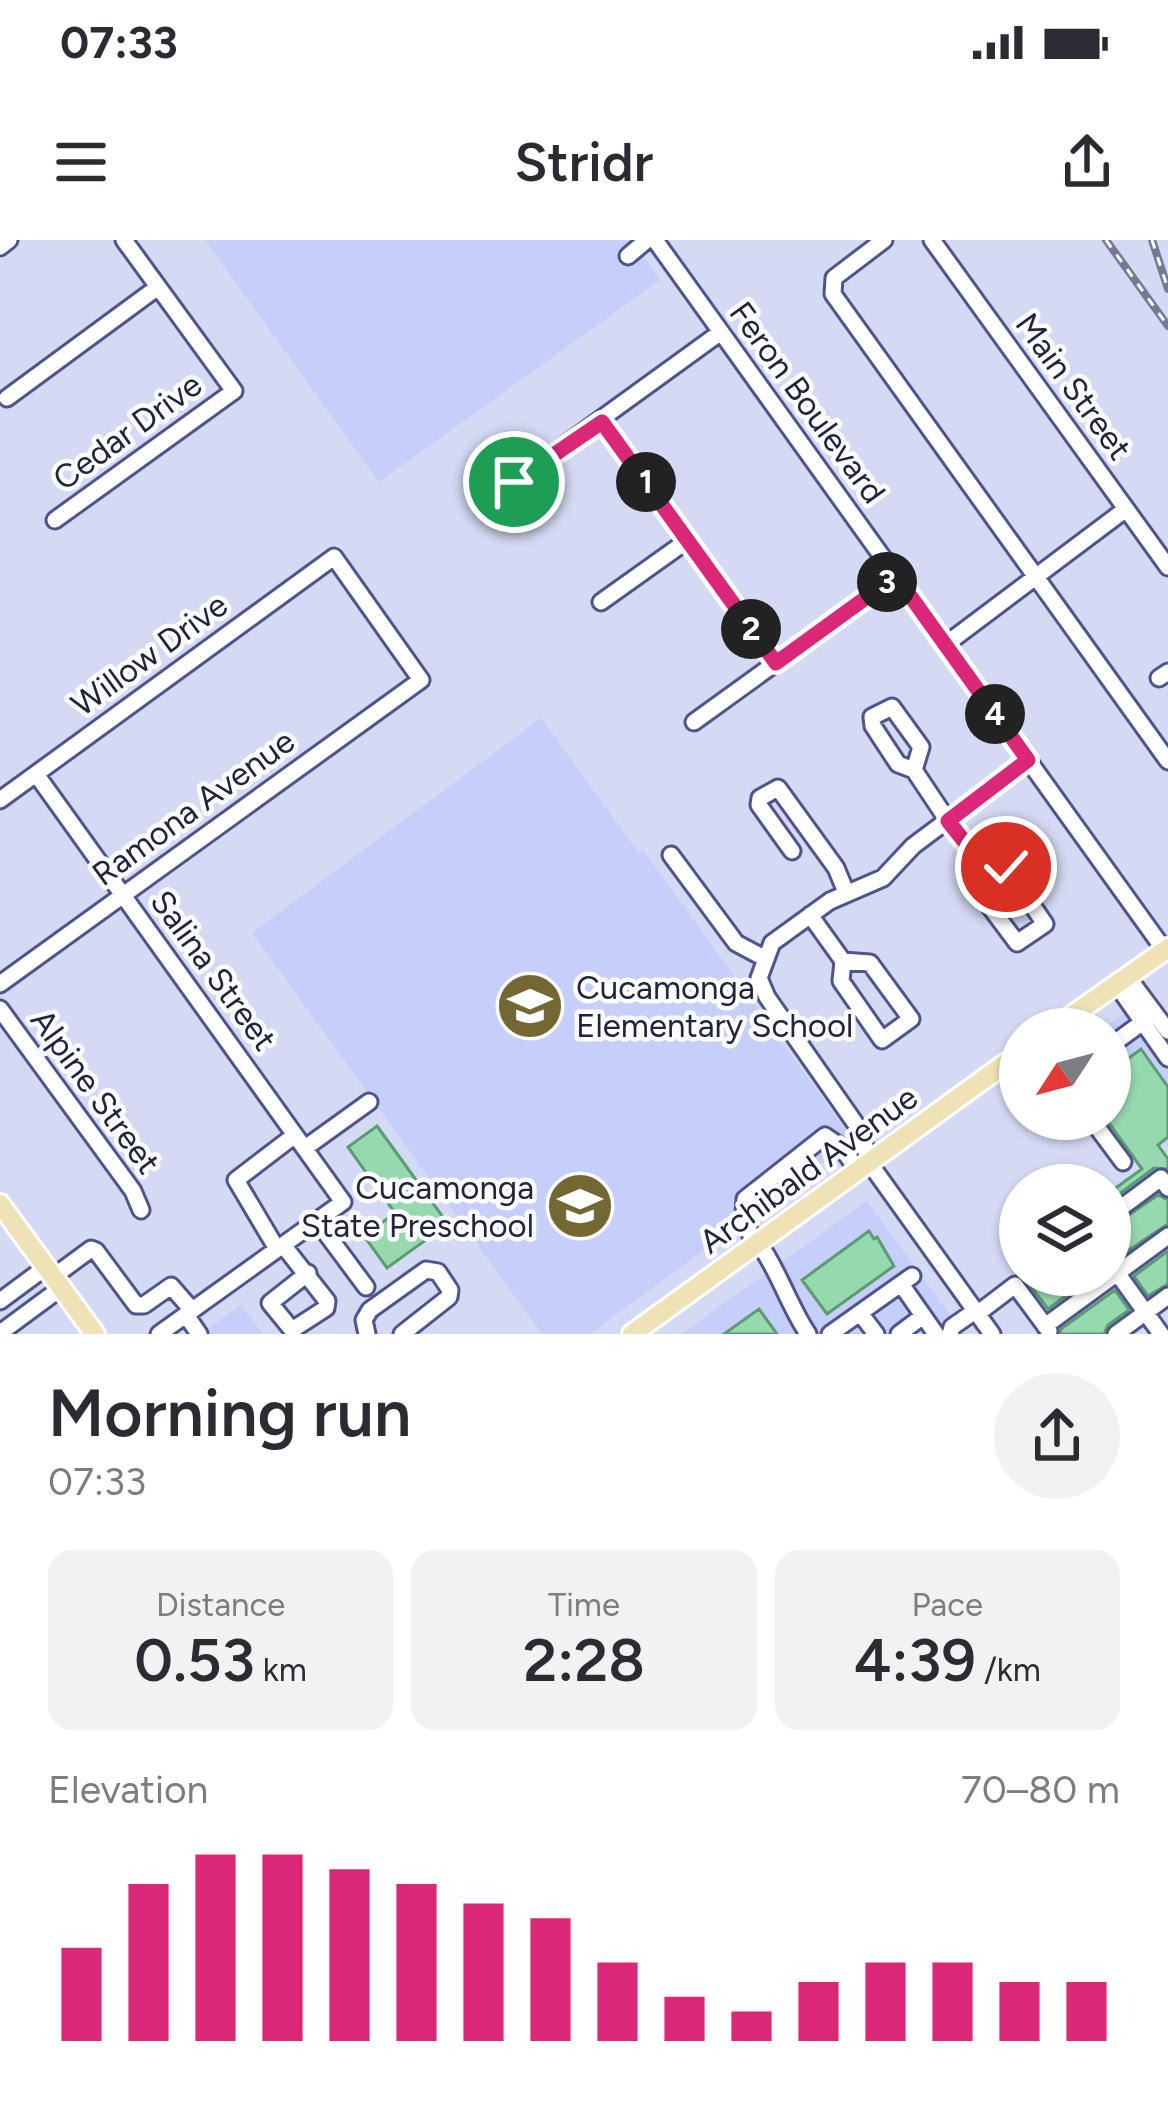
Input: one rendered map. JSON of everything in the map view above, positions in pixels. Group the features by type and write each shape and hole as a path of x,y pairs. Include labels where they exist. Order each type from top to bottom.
{"main road":[{"path":"1083,1008 1166,950"},
{"name":"Archibald Avenue","path":"632,1334 999,1068"},
{"path":"2,1211 95,1334"}],"street":[{"path":"0,247 9,240"},
{"path":"7,398 158,287 124,240"},
{"path":"628,256 651,240"},
{"name":"Feron Boulevard","path":"651,240 1166,950"},
{"path":"884,240 834,278 832,294 1168,761"},
{"name":"Main Street","path":"932,240 1168,567"},
{"name":"Cedar Drive","path":"55,520 234,391 158,287"},
{"path":"514,482 721,332"},
{"path":"602,422 776,663"},
{"path":"945,645 1126,509"},
{"path":"601,602 688,540"},
{"name":"Ramona Avenue","path":"0,984 421,680 334,557"},
{"name":"Willow Drive","path":"0,800 334,557"},
{"path":"694,722 896,576"},
{"path":"862,1165 862,1133 766,997 759,978 772,943 846,892 883,878 913,846 1028,760"},
{"path":"914,770 984,866 1006,867 1045,924 1017,944 976,888 984,866"},
{"name":"Salina Street","path":"36,774 343,1202 317,1221"},
{"path":"792,850 759,805 771,789 778,788 836,868 846,892"},
{"path":"671,855 736,943 766,959"},
{"path":"810,915 843,962 841,981 882,1040 910,1019 870,963 843,962"},
{"path":"1122,980 1168,1058"},
{"path":"1122,980 1168,1031"},
{"name":"Alpine Street","path":"0,1009 133,1191 141,1210"},
{"path":"1131,1031 1143,1022"},
{"path":"308,1273 280,1247 236,1180 369,1102"},
{"path":"808,1334 791,1309 778,1270 756,1243 744,1215 745,1199 825,1136 862,1165 992,1334"},
{"path":"1107,1140 1123,1162"},
{"path":"1131,1200 1161,1178 1168,1188"},
{"path":"159,1334 317,1221 366,1287"},
{"path":"1131,1258 1168,1236"},
{"path":"0,1333 54,1277 96,1250 136,1305 144,1305 171,1286 199,1334"},
{"path":"368,1334 364,1320 370,1310 432,1269 450,1290 449,1297 402,1334"},
{"path":"0,1301 54,1277"},
{"path":"830,1334 906,1280 936,1334"},
{"path":"1131,1291 1161,1334"},
{"path":"950,1334 952,1327 999,1296"},
{"path":"1030,1296 1048,1330 1084,1296"},
{"path":"1117,1334 1168,1296"},
{"path":"860,1312 876,1334"},
{"path":"899,1334 923,1316"}],"shaded area":[{"path":"205,240 632,240 660,280 379,482"},
{"name":"Cucamonga Elementary School","path":"541,718 853,1140 590,1334 542,1334 252,933"},
{"path":"1137,1004 1168,1048 1168,1148 1131,1097 1131,1008"},
{"path":"867,1201 964,1334 681,1334"},
{"path":"241,1305 263,1334 200,1334"}],"building":[{"path":"1141,1049 1168,1087 1168,1137 1158,1145 1168,1159 1168,1169 1154,1168 1131,1185 1131,1177 1142,1169 1121,1140 1131,1140 1131,1056"},
{"path":"377,1126 448,1224 387,1268 364,1236 395,1213 348,1147"},
{"path":"1158,1195 1168,1200 1168,1224 1131,1249 1131,1214"},
{"path":"869,1231 894,1266 827,1314 802,1280"},
{"path":"1168,1251 1168,1284 1148,1296 1134,1276"},
{"path":"1038,1296 1066,1296 1048,1309"},
{"path":"1107,1296 1119,1296 1129,1310 1108,1325 1104,1334 1060,1334"},
{"path":"759,1309 777,1334 724,1334"}],"railway":[{"path":"1106,240 1168,326"},
{"path":"1152,240 1168,289"}],"place":[{"name":"Cucamonga Elementary School","path":"530,1006"},
{"name":"Cucamonga State Preschool","path":"580,1206"}],"route":[{"path":"514,482 602,422 776,663 896,576 1028,760 948,821 984,866 1006,867"}]}
